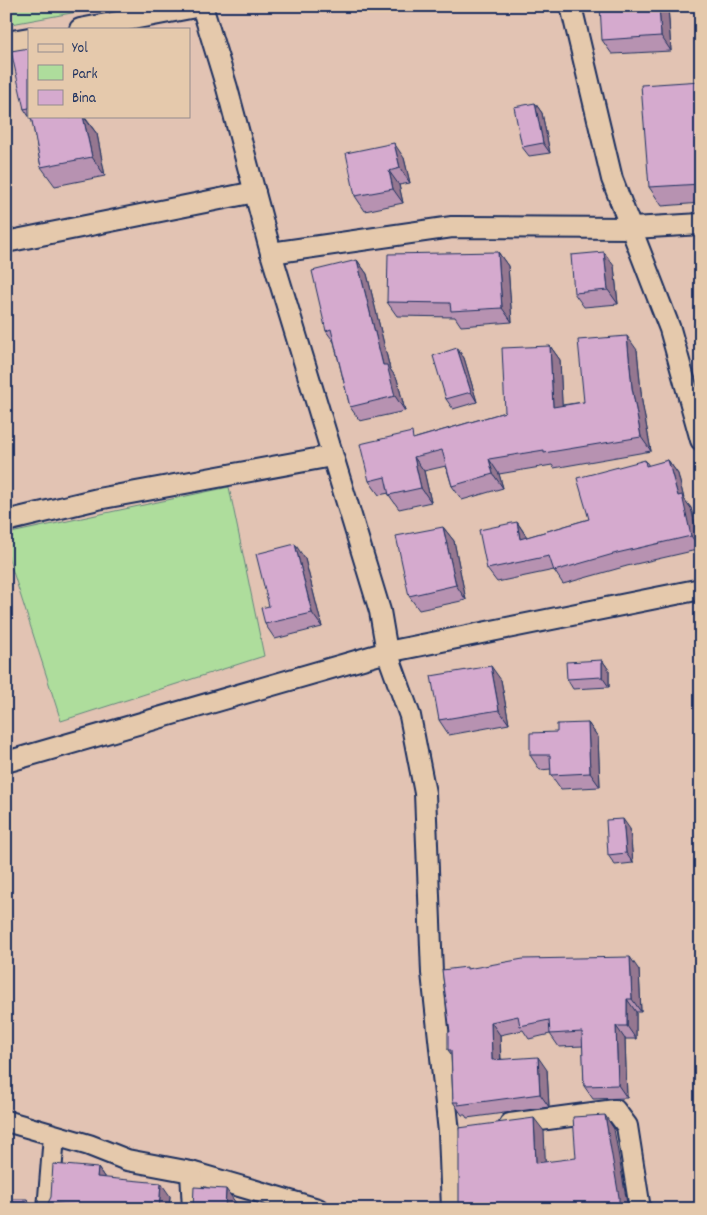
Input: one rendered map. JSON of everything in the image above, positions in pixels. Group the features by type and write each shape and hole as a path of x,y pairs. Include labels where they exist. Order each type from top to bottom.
{"street":[{"path":"85,28 202,6 228,88 271,253 380,610 387,652 410,716 425,793 432,973 468,1129 452,1209"},
{"path":"571,6 612,179 670,329 701,440"},
{"path":"6,42 28,38"},
{"path":"6,242 255,192"},
{"path":"271,253 452,227 632,228 701,224"},
{"path":"6,521 98,499 332,456"},
{"path":"6,762 387,652 701,588"},
{"path":"468,1129 615,1110 627,1126 640,1209"},
{"path":"6,1122 89,1145 127,1160 191,1172 318,1209"},
{"path":"48,1209 54,1136"},
{"path":"191,1172 193,1209"}],"green space":[{"path":"6,6 110,6 6,25"},
{"path":"229,487 264,656 61,721 6,550 6,534"}],"building":[{"path":"600,6 659,6 661,36 602,40"},
{"path":"28,48 28,108 24,109 11,51"},
{"path":"701,81 701,184 649,187 641,85"},
{"path":"535,103 543,143 522,147 514,107"},
{"path":"31,118 83,118 92,157 41,167"},
{"path":"394,143 400,168 389,171 393,189 355,196 346,153"},
{"path":"498,252 502,308 451,311 450,303 387,302 388,254"},
{"path":"604,252 608,290 574,293 571,255"},
{"path":"357,260 383,365 387,365 395,396 350,407 331,329 326,331 312,271"},
{"path":"627,336 632,388 641,437 544,453 544,450 489,459 493,474 452,486 442,450 414,457 421,488 389,495 385,477 369,481 360,444 412,432 413,439 505,412 502,348 550,346 553,407 584,402 578,340"},
{"path":"457,348 471,392 446,399 433,356"},
{"path":"645,460 646,466 668,460 678,496 682,495 691,536 617,553 554,571 549,556 487,569 479,530 517,522 520,539 589,519 577,478"},
{"path":"443,527 456,585 409,596 396,536"},
{"path":"295,544 312,613 265,624 261,608 269,606 256,554"},
{"path":"602,660 602,677 567,679 566,662"},
{"path":"491,666 499,710 439,720 431,676"},
{"path":"588,723 590,773 551,775 550,755 530,755 530,733 557,732 557,724"},
{"path":"623,819 626,853 608,855 606,820"},
{"path":"630,957 632,999 627,999 627,1026 616,1026 618,1085 584,1086 582,1032 550,1034 549,1020 520,1026 518,1016 491,1022 492,1060 538,1057 540,1094 458,1105 458,1102 453,1102 451,1050 448,1050 448,1032 450,1032 442,970 467,967 467,969 523,959"},
{"path":"605,1115 619,1197 619,1209 459,1209 459,1128 534,1118 536,1163 576,1158 573,1117"},
{"path":"53,1164 98,1168 97,1177 161,1183 159,1209 79,1209 79,1206 48,1203 51,1197"},
{"path":"194,1187 226,1189 225,1209 193,1209"},
{"path":"6,1199 27,1199 28,1209 6,1209"},
{"path":"268,1205 285,1205 285,1209 268,1209"}]}
